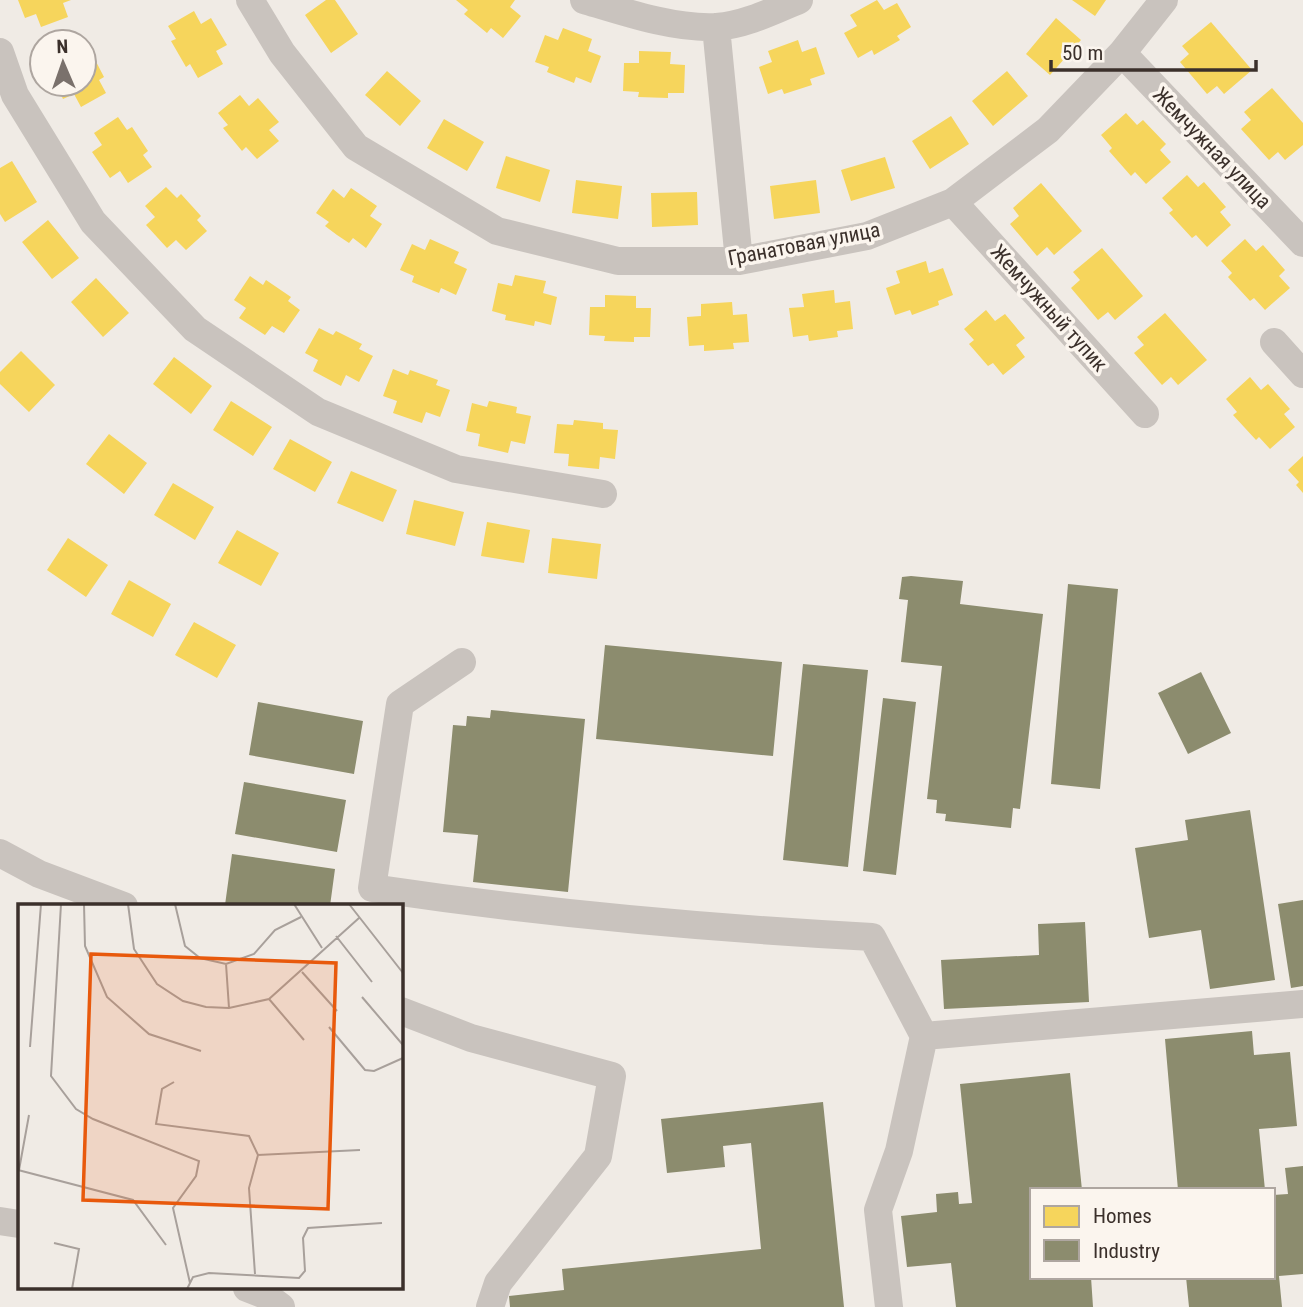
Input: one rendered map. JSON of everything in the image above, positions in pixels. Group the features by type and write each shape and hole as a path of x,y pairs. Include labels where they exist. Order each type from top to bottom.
{"street":[{"name":"Гранатовая улица","path":"250,0 282,52 356,147 497,231 618,261 739,261 867,236 953,202 1048,130 1122,53 1164,0"},
{"path":"584,0 643,18 716,27 750,20 799,0"},
{"path":"716,27 739,261"},
{"path":"0,52 15,95 93,222 195,329 318,412 456,469 603,494"},
{"name":"Жемчужная улица","path":"1122,53 1303,243"},
{"name":"Жемчужный тупик","path":"953,202 1145,414"},
{"path":"1274,342 1303,374"},
{"path":"462,662 400,704 372,888 578,916 709,929 872,937 924,1036 900,1151 878,1210 889,1307"},
{"path":"0,853 39,874 119,904"},
{"path":"924,1036 1303,1004"},
{"path":"402,1011 471,1038 612,1076 598,1156 498,1283 490,1307"},
{"path":"0,1221 18,1224"},
{"path":"252,1290 265,1295 281,1307"}],"building: Homes":[{"path":"18,0 71,0 63,3 68,17 41,27 36,14 25,18"},
{"path":"326,0 335,0 358,34 331,53 305,15"},
{"path":"456,0 515,0 510,7 521,16 503,38 491,28 487,33 464,14 468,10"},
{"path":"877,0 884,10 897,3 911,27 897,36 900,40 874,55 872,50 858,58 844,33 857,26 850,15"},
{"path":"1072,0 1106,0 1095,16"},
{"path":"194,11 201,24 211,18 227,45 216,51 223,64 198,78 190,64 186,67 171,41 176,39 168,26"},
{"path":"1056,18 1081,40 1050,75 1026,54"},
{"path":"1211,22 1252,70 1224,94 1217,86 1207,94 1180,62 1189,54 1182,46"},
{"path":"563,28 592,39 588,51 601,56 591,83 576,77 574,83 547,72 549,67 535,62 545,35 558,40"},
{"path":"798,40 802,52 816,47 825,74 810,79 812,85 784,94 782,89 768,94 759,67 772,62 768,51"},
{"path":"639,51 671,52 670,64 685,65 684,93 668,93 668,98 638,97 639,92 623,91 624,63 639,63"},
{"path":"98,65 104,77 99,80 106,93 98,97"},
{"path":"387,71 421,101 400,126 365,95"},
{"path":"1007,71 1028,96 993,126 972,101"},
{"path":"1272,88 1303,123 1303,145 1285,160 1278,152 1269,160 1241,129 1251,120 1244,112"},
{"path":"240,95 249,106 258,98 279,122 269,130 279,141 257,159 246,147 242,151 223,128 228,125 218,113"},
{"path":"76,98 97,98 81,107"},
{"path":"1126,113 1137,125 1143,120 1166,144 1160,150 1171,162 1146,184 1135,172 1131,176 1109,151 1112,148 1101,135"},
{"path":"951,116 969,144 930,169 912,141"},
{"path":"118,117 127,130 132,127 148,151 143,155 152,167 128,183 120,171 110,178 92,152 102,145 94,133"},
{"path":"444,119 484,142 467,171 427,148"},
{"path":"506,156 550,170 540,202 496,188"},
{"path":"885,157 895,188 851,201 841,170"},
{"path":"12,161 37,202 5,222 0,214 0,168"},
{"path":"1187,175 1198,187 1204,182 1226,207 1220,212 1231,225 1207,247 1196,235 1192,238 1169,213 1173,210 1162,198"},
{"path":"576,180 622,186 618,219 572,213"},
{"path":"816,180 820,213 774,219 770,186"},
{"path":"1041,183 1082,231 1054,255 1047,247 1037,256 1010,224 1019,216 1013,208"},
{"path":"166,187 177,198 181,194 201,216 197,220 207,231 186,250 176,240 167,248 146,225 155,217 145,206"},
{"path":"351,188 377,206 370,216 382,224 366,248 353,238 349,243 337,235 325,226 329,222 316,213 333,189 344,198"},
{"path":"697,192 698,225 652,227 651,193"},
{"path":"48,220 79,258 52,279 22,242"},
{"path":"430,239 459,252 454,263 467,269 456,295 441,288 439,293 412,282 414,276 400,270 412,244 425,250"},
{"path":"1245,239 1256,251 1263,245 1285,270 1279,276 1290,288 1265,310 1254,298 1250,301 1228,277 1232,273 1221,261"},
{"path":"1102,248 1143,296 1115,320 1108,312 1098,320 1071,288 1080,280 1073,272"},
{"path":"926,261 929,273 943,268 953,295 938,301 939,305 912,315 910,310 895,315 886,288 900,283 896,271"},
{"path":"515,275 546,281 543,293 557,297 551,325 535,321 534,326 505,320 506,315 492,311 498,283 512,286"},
{"path":"250,276 263,285 266,280 291,297 288,301 300,310 284,333 272,326 265,335 239,318 246,308 234,300"},
{"path":"96,278 129,313 103,337 71,302"},
{"path":"834,290 835,303 850,301 853,329 837,331 838,337 809,341 808,335 793,337 789,308 804,307 802,294"},
{"path":"605,295 636,296 636,308 651,308 650,337 634,337 634,342 604,341 605,336 589,335 590,307 605,307"},
{"path":"732,302 733,315 747,314 749,342 733,343 734,349 704,351 704,345 689,346 687,317 701,316 701,304"},
{"path":"986,310 995,321 1005,314 1025,338 1016,345 1025,357 1003,375 993,363 988,366 969,344 974,340 964,329"},
{"path":"1165,313 1207,360 1178,385 1171,377 1162,385 1134,353 1144,345 1137,337"},
{"path":"319,328 333,335 336,331 362,344 359,349 373,356 359,382 346,375 341,386 313,371 318,360 305,353"},
{"path":"21,351 55,385 29,412 0,384 0,372"},
{"path":"174,357 212,386 191,414 153,384"},
{"path":"393,369 408,375 410,370 438,380 436,385 450,390 440,417 426,412 422,423 393,413 397,401 383,396"},
{"path":"1250,377 1261,390 1268,384 1290,409 1284,414 1295,427 1270,449 1259,437 1256,440 1233,415 1237,412 1226,399"},
{"path":"231,401 272,427 253,456 213,430"},
{"path":"489,401 517,407 516,413 531,416 525,444 511,441 508,453 478,446 480,434 466,431 472,403 487,407"},
{"path":"574,420 603,423 603,429 618,430 615,459 600,457 599,469 568,466 569,454 554,453 557,424 573,425"},
{"path":"109,434 147,463 124,494 86,464"},
{"path":"290,439 332,462 315,492 273,469"},
{"path":"1303,456 1303,493 1296,485 1299,482 1288,470"},
{"path":"351,471 397,490 383,522 337,503"},
{"path":"173,483 214,507 195,540 154,515"},
{"path":"414,500 464,512 455,546 406,534"},
{"path":"487,522 530,530 524,563 481,556"},
{"path":"237,530 279,553 261,586 218,563"},
{"path":"68,538 108,565 86,597 47,570"},
{"path":"552,538 601,544 597,579 548,573"},
{"path":"129,580 171,604 153,637 111,614"},
{"path":"194,622 236,645 217,678 175,655"}],"building: Industry":[{"path":"902,577 963,581 960,604 1043,614 1020,809 1013,808 1011,828 945,821 946,814 936,813 937,800 927,799 942,666 901,662 908,600 899,599"},
{"path":"1068,584 1118,589 1100,789 1051,784"},
{"path":"605,645 782,662 773,756 596,739"},
{"path":"803,664 868,670 848,867 783,860"},
{"path":"1201,672 1231,733 1188,754 1158,693"},
{"path":"883,698 916,702 896,875 863,871"},
{"path":"258,702 363,721 354,774 249,755"},
{"path":"491,710 585,719 568,892 473,882 478,835 443,832 453,725 466,726 467,716 490,718"},
{"path":"244,782 346,800 337,852 235,834"},
{"path":"1250,810 1275,980 1210,989 1201,930 1149,938 1135,848 1188,840 1185,820"},
{"path":"232,854 335,869 330,904 225,904"},
{"path":"1303,900 1303,986 1291,988 1278,904"},
{"path":"1085,922 1089,1002 944,1009 941,960 1039,955 1038,924"},
{"path":"1252,1031 1254,1055 1290,1052 1297,1126 1259,1129 1265,1188 1178,1188 1165,1039"},
{"path":"1070,1073 1082,1188 1030,1188 1030,1279 1091,1279 1093,1307 956,1307 951,1263 907,1267 901,1216 937,1212 936,1194 958,1192 959,1204 972,1203 960,1084"},
{"path":"823,1102 844,1307 510,1307 509,1296 564,1290 562,1269 761,1249 751,1143 723,1146 725,1167 667,1173 661,1119"},
{"path":"1303,1166 1303,1274 1279,1276 1282,1307 1189,1307 1186,1279 1275,1279 1275,1195 1288,1194 1285,1168"}]}
